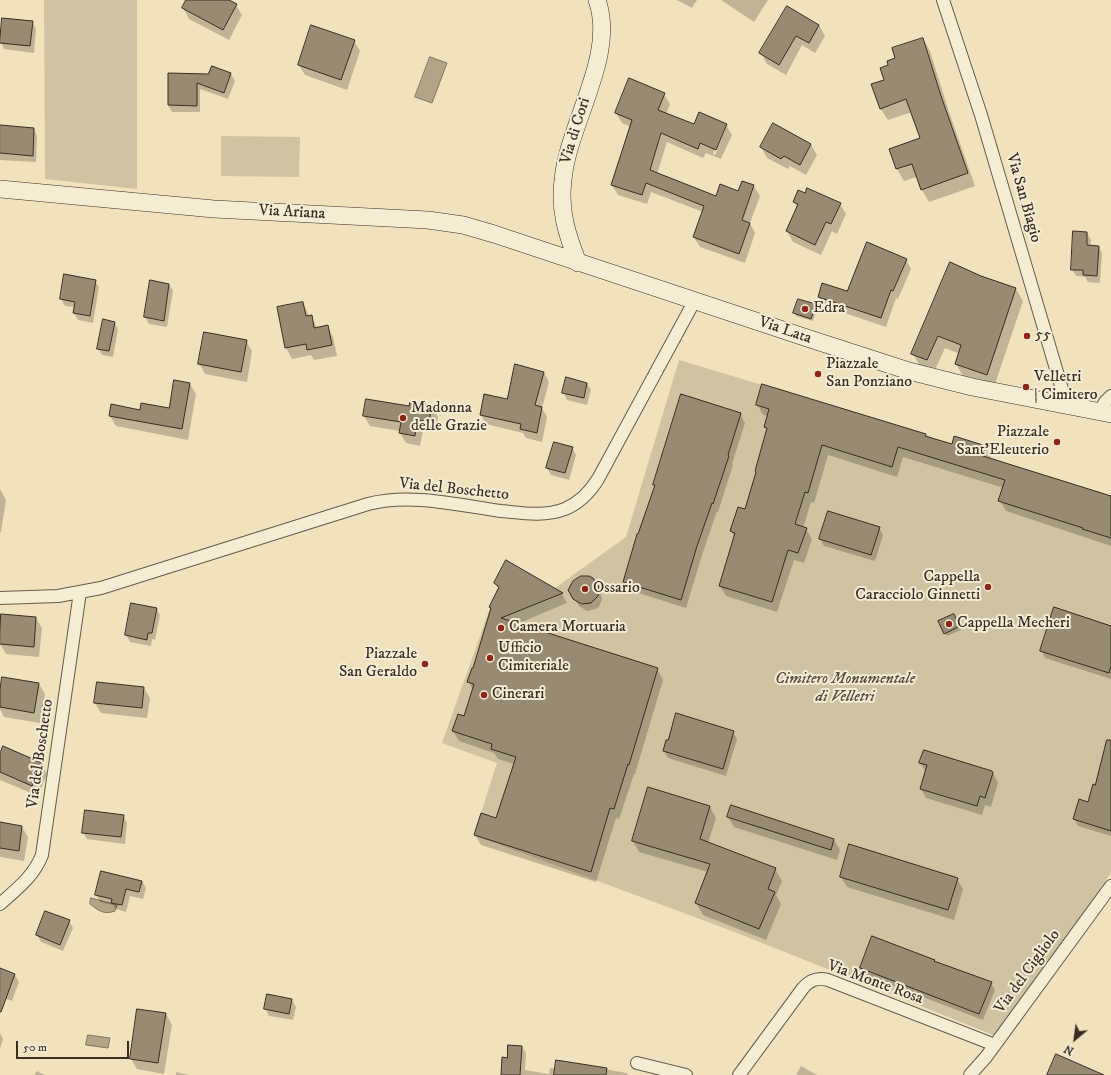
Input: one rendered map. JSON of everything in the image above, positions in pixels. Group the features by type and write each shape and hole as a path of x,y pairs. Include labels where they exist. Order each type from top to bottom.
{"main road":[{"name":"Via di Cori","path":"578,262 564,219 562,186 569,148 600,52 602,34 597,0"},
{"name":"Via Ariana","path":"0,189 193,207 439,221 484,231 578,262"},
{"name":"Via Lata","path":"578,262 909,371 972,387 1105,413"}],"street":[{"name":"Via San Biagio","path":"943,0 985,126 1067,406"},
{"name":"Via del Boschetto","path":"0,598 51,596 80,592 106,586 381,501 410,499 527,514 548,513 564,509 581,500 598,479 695,300"},
{"path":"1105,413 1105,402 1111,396"},
{"name":"Via del Boschetto","path":"0,904 31,876 38,866 42,855 80,592"},
{"name":"Via del Cigliolo","path":"970,1075 995,1045 1111,886"},
{"name":"Via Monte Rosa","path":"739,1075 803,988 810,981 815,979 828,980 995,1045"},
{"path":"637,1064 686,1075"}],"green space":[{"path":"44,0 137,0 137,189 45,179"},
{"path":"221,136 300,137 299,177 221,176"},
{"name":"Cimitero Monumentale di Velletri","path":"679,360 926,434 937,440 952,444 954,436 986,446 983,456 1111,496 1111,873 996,1036 732,931 474,835 497,763 442,743 490,608 489,607 499,587 494,583 506,560 555,588 626,537"}],"shaded area":[{"path":"430,57 447,63 432,103 415,97"},
{"path":"91,898 117,905 115,911 108,913 99,910 90,904"},
{"path":"88,1035 110,1038 108,1048 86,1045"}],"building":[{"path":"186,0 229,0 237,4 223,30 182,8"},
{"path":"787,6 819,25 809,43 796,36 779,65 759,53"},
{"path":"2,18 33,21 30,46 0,43"},
{"path":"311,25 355,40 341,80 298,65"},
{"path":"923,38 941,96 968,173 921,190 912,164 896,169 889,149 920,138 906,99 880,109 871,84 884,80 880,68 888,65 887,61 895,58 892,48"},
{"path":"212,66 231,73 224,93 197,83 197,106 168,105 168,73 208,74"},
{"path":"629,78 665,93 658,110 694,124 699,112 727,124 716,150 700,143 698,149 661,133 650,170 716,196 720,184 738,191 742,181 754,185 742,220 750,223 739,254 693,237 704,206 646,183 642,195 611,185 632,120 615,113"},
{"path":"773,123 811,144 800,165 784,156 781,159 760,147"},
{"path":"0,125 34,128 33,156 0,153"},
{"path":"807,188 841,203 831,224 826,222 815,245 786,231 798,204 793,202 798,190 805,193"},
{"path":"1073,231 1087,232 1087,245 1099,246 1097,276 1083,275 1083,270 1071,270"},
{"path":"867,242 907,259 893,291 891,290 881,318 818,297 822,283 847,291"},
{"path":"950,262 981,276 1016,288 987,375 955,364 961,345 938,336 927,360 911,354"},
{"path":"64,274 96,280 90,316 73,313 75,302 60,299"},
{"path":"150,280 169,284 164,321 144,317"},
{"name":"Edra","path":"798,299 816,304 811,319 793,313"},
{"path":"303,302 306,316 312,315 314,328 328,325 332,345 307,350 306,344 285,348 277,307"},
{"path":"103,319 115,322 109,351 97,349"},
{"path":"204,332 247,340 241,372 198,364"},
{"path":"515,364 544,372 535,405 542,407 537,433 520,429 521,424 480,415 484,394 507,399"},
{"path":"566,377 587,383 584,398 562,393"},
{"path":"174,380 190,383 182,429 109,416 111,404 140,410 141,403 169,408"},
{"path":"762,384 926,434 925,436 952,444 954,436 986,446 983,456 1111,496 1111,538 998,501 1005,480 898,447 892,467 822,445 808,493 805,492 795,524 807,528 798,553 788,550 772,602 719,586 735,533 730,531 738,507 745,509 767,428 764,427 769,409 756,405"},
{"path":"681,394 741,413 728,455 729,456 697,546 681,600 623,582 637,534 655,485 653,485"},
{"name":"Madonna delle Grazie","path":"366,399 409,406 410,402 432,405 429,422 417,420 415,436 399,433 401,422 363,416"},
{"path":"554,442 573,447 565,473 546,468"},
{"path":"828,511 880,527 871,555 819,539"},
{"path":"506,560 563,593 501,618 658,668 629,765 628,764 614,809 610,808 591,872 474,835 481,813 496,818 516,757 491,749 492,744 452,731 458,714 464,716 474,684 467,682 473,668 491,608 489,607 499,587 494,583"},
{"name":"Ossario","path":"581,576 589,576 593,578 599,587 598,596 591,603 582,604 578,602 573,599 568,590 573,581"},
{"path":"131,603 157,608 152,633 148,633 147,640 125,635"},
{"path":"1054,607 1111,626 1111,666 1109,673 1040,651"},
{"path":"1,614 36,617 34,647 0,644"},
{"name":"Cappella Mecheri","path":"954,614 960,626 944,634 938,621"},
{"path":"2,677 39,683 34,713 0,707"},
{"path":"97,682 144,687 142,708 94,703"},
{"path":"676,713 734,731 723,769 663,751"},
{"path":"1107,740 1111,740 1111,831 1073,819 1079,799 1088,802 1093,784 1095,785"},
{"path":"3,746 42,763 32,786 0,772 0,754"},
{"path":"924,750 992,771 993,773 985,798 980,796 977,806 920,789 927,765 919,763"},
{"path":"648,787 710,806 700,839 776,868 768,889 775,892 759,929 695,903 710,864 632,841"},
{"path":"731,805 834,839 831,850 727,817"},
{"path":"85,810 124,815 121,837 82,833"},
{"path":"0,822 22,826 19,851 0,848"},
{"path":"849,844 958,878 948,910 840,877"},
{"path":"101,871 142,881 139,892 126,889 122,905 111,903 112,899 95,895"},
{"path":"45,911 70,920 60,945 36,935"},
{"path":"872,936 992,982 979,1014 860,968"},
{"path":"0,968 15,974 1,1012 0,1012"},
{"path":"267,994 292,999 289,1014 264,1009"},
{"path":"137,1009 166,1013 158,1063 130,1059"},
{"path":"508,1045 522,1046 520,1075 501,1075 502,1057 507,1058"},
{"path":"1056,1054 1104,1075 1047,1075"},
{"path":"556,1060 607,1068 606,1075 554,1075"}],"place":[{"name":"Edra","path":"805,309"},
{"name":"55","path":"1027,336"},
{"name":"Piazzale San Ponziano","path":"818,374"},
{"name":"Velletri | Cimitero","path":"1026,387"},
{"name":"Madonna delle Grazie","path":"403,418"},
{"name":"Piazzale Sant'Eleuterio","path":"1057,442"},
{"name":"Cappella Caracciolo Ginnetti","path":"988,587"},
{"name":"Ossario","path":"585,589"},
{"name":"Cappella Mecheri","path":"949,624"},
{"name":"Camera Mortuaria","path":"501,628"},
{"name":"Ufficio Cimiteriale","path":"490,658"},
{"name":"Piazzale San Geraldo","path":"425,664"},
{"name":"Cinerari","path":"484,695"}]}
